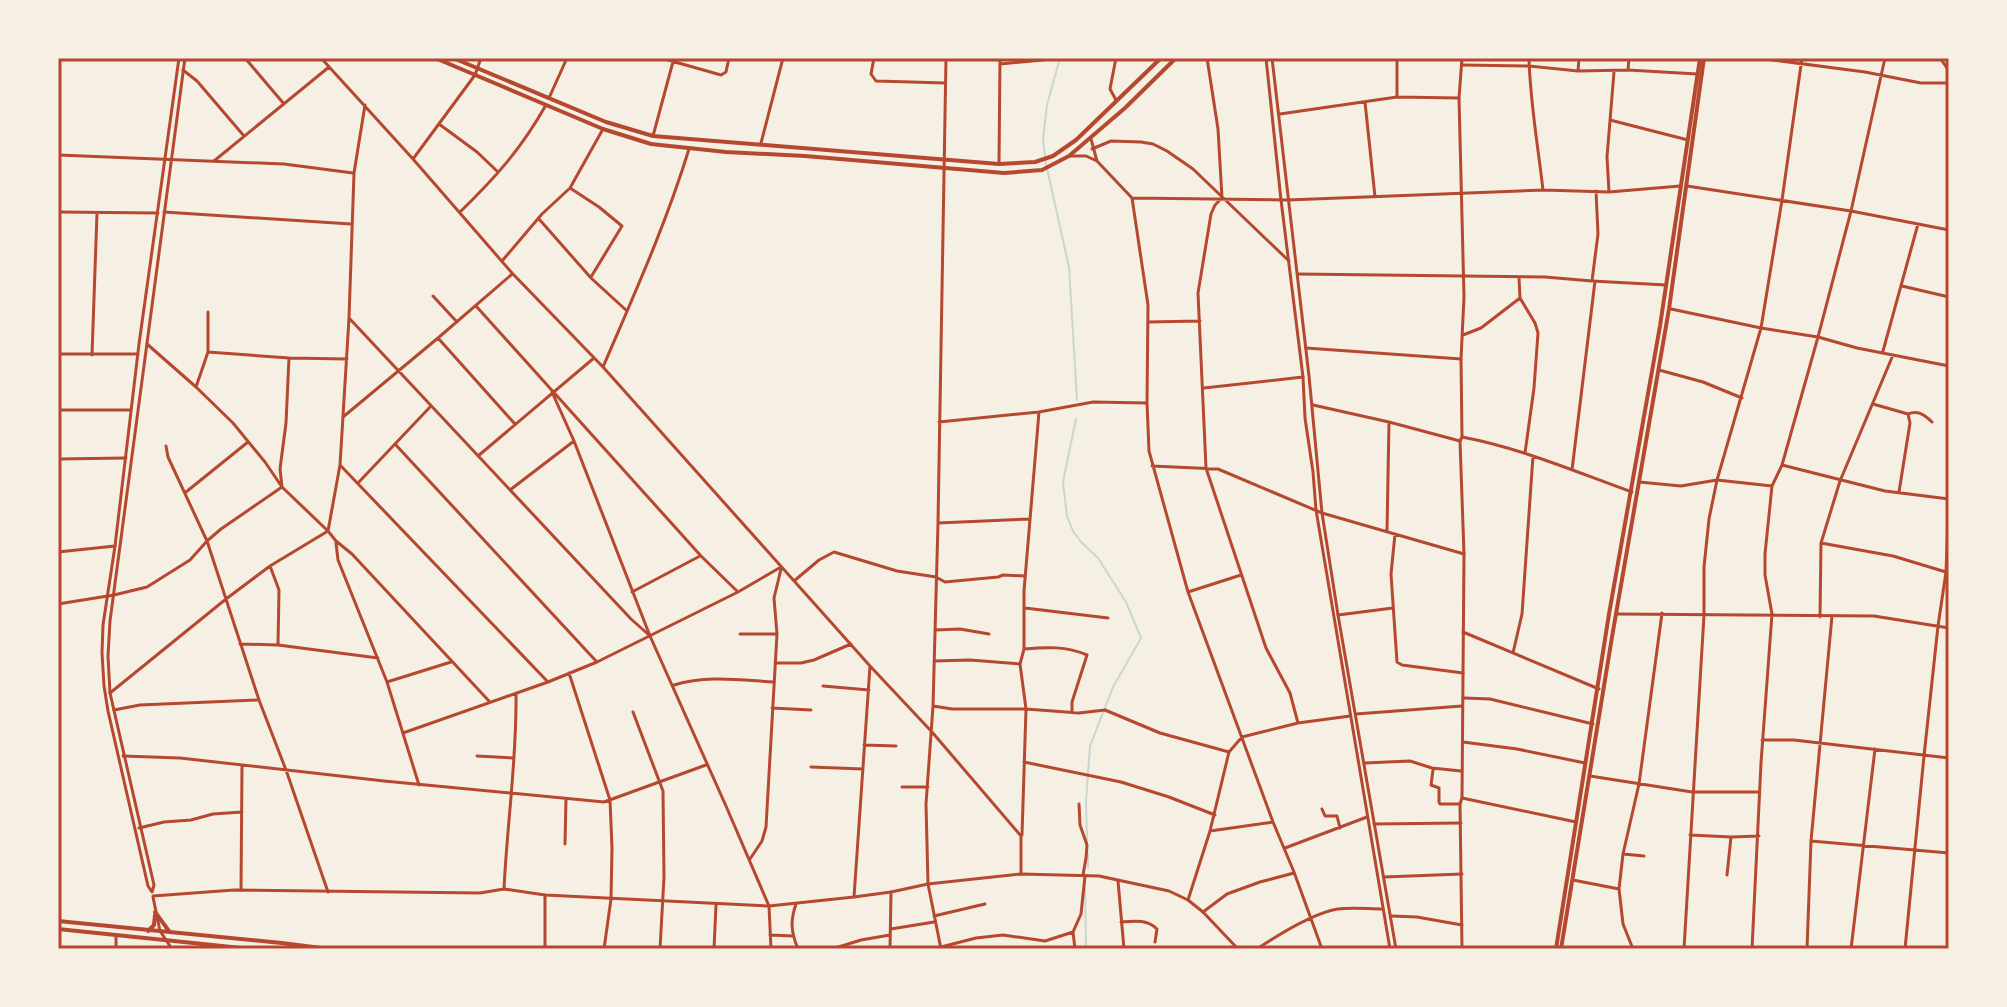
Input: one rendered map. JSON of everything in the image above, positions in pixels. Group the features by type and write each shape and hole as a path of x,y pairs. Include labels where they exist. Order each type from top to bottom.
{"main road":[{"path":"435,58 603,129 651,144 1004,173 1042,170 1069,156 1176,58"},
{"path":"453,58 606,122 653,136 999,164 1040,161 1053,156 1076,140 1161,58"},
{"path":"1559,949 1585,763 1702,58"},
{"path":"1559,949 1669,309 1702,58"},
{"path":"148,931 154,925 155,912"},
{"path":"155,912 171,933"},
{"path":"58,921 329,949"},
{"path":"58,929 251,949"},
{"path":"181,949 186,942"}],"street":[{"path":"152,894 154,885 110,693 108,656 115,546 179,58"},
{"path":"172,949 160,931 135,832 104,686 102,653 103,625 111,595 185,58"},
{"path":"245,58 284,105"},
{"path":"321,58 512,273 603,367 932,732 1021,836"},
{"path":"413,159 475,75 481,58"},
{"path":"549,98 567,58"},
{"path":"661,58 674,59 721,75 726,72 729,58"},
{"path":"761,146 783,58"},
{"path":"874,58 871,74 876,81 945,83"},
{"path":"946,58 928,884 941,948 976,938 1003,935 1045,941 1073,932"},
{"path":"999,164 1000,58"},
{"path":"1000,64 1047,58"},
{"path":"1116,58 1110,89 1116,100"},
{"path":"1207,58 1218,129 1222,198 1211,214 1198,283 1206,468 1266,648 1290,693 1298,723"},
{"path":"1266,58 1316,510 1390,949"},
{"path":"1272,58 1322,513 1396,949"},
{"path":"1397,58 1397,97"},
{"path":"1462,58 1459,98 1464,554 1460,804 1462,949"},
{"path":"1529,58 1530,96 1543,190"},
{"path":"1578,71 1579,58"},
{"path":"1628,70 1629,58"},
{"path":"1758,58 1921,83 1949,83"},
{"path":"1684,949 1709,519 1717,480 1761,328 1802,58"},
{"path":"1752,949 1762,740 1772,614 1765,575 1765,554 1772,486 1782,465 1818,337 1851,211 1885,58"},
{"path":"1940,58 1949,71"},
{"path":"653,136 674,59"},
{"path":"1461,65 1697,74"},
{"path":"213,163 329,67"},
{"path":"183,70 197,81 244,136"},
{"path":"1609,192 1607,157 1614,70"},
{"path":"1278,114 1397,97 1459,98"},
{"path":"1365,102 1375,197"},
{"path":"110,693 270,566 328,531 340,465 354,173 365,105"},
{"path":"460,212 499,173 528,137 546,105"},
{"path":"1610,120 1688,140"},
{"path":"439,124 499,173"},
{"path":"502,261 570,188 603,129"},
{"path":"1091,138 1097,161 1132,198 1148,305 1147,403 1152,466 1188,592 1322,949"},
{"path":"1092,149 1111,141 1153,144 1167,151 1193,169 1289,261"},
{"path":"603,367 664,223 689,149"},
{"path":"58,155 284,164 354,173"},
{"path":"1069,156 1086,156 1097,161"},
{"path":"1132,198 1288,200 1543,190 1609,192 1680,186"},
{"path":"1687,186 1851,211 1949,230"},
{"path":"570,188 622,226 591,278"},
{"path":"1572,470 1594,281 1598,234 1596,191"},
{"path":"58,212 158,213"},
{"path":"164,212 352,224"},
{"path":"92,355 97,213"},
{"path":"539,219 591,278 627,311"},
{"path":"1883,352 1918,224"},
{"path":"343,417 512,273"},
{"path":"1297,274 1519,276 1666,285"},
{"path":"1519,276 1520,298 1538,333 1525,453"},
{"path":"1902,286 1949,297"},
{"path":"433,296 457,322"},
{"path":"1462,335 1481,328 1520,298"},
{"path":"476,306 701,556 738,592"},
{"path":"1669,309 1949,366"},
{"path":"196,387 208,352 208,312"},
{"path":"143,317 151,316"},
{"path":"349,318 650,636"},
{"path":"1148,322 1200,321"},
{"path":"438,338 515,424"},
{"path":"147,344 233,423 282,487 352,554 489,701"},
{"path":"1306,348 1461,359"},
{"path":"208,352 347,359"},
{"path":"58,354 138,354"},
{"path":"1820,617 1821,543 1840,481 1893,355"},
{"path":"282,487 280,469 289,358"},
{"path":"478,456 594,358"},
{"path":"1659,370 1703,382 1742,398"},
{"path":"1203,388 1303,377"},
{"path":"552,392 650,636 769,906 771,949"},
{"path":"939,422 1039,412 1093,402 1147,403"},
{"path":"1872,403 1908,414 1923,414 1932,422"},
{"path":"1312,405 1461,439 1493,443 1632,492"},
{"path":"358,483 431,406"},
{"path":"58,410 132,410"},
{"path":"1021,874 1026,709 1020,664 1024,649 1025,576 1039,412"},
{"path":"1899,492 1910,423 1908,414"},
{"path":"1387,532 1389,422"},
{"path":"510,490 574,441"},
{"path":"186,492 249,442"},
{"path":"395,444 597,662"},
{"path":"166,446 168,457 207,541 259,700 328,892"},
{"path":"1513,653 1522,614 1533,456"},
{"path":"58,459 126,458"},
{"path":"340,465 548,682"},
{"path":"1782,465 1885,491 1949,497 1946,572 1905,949"},
{"path":"1152,466 1228,472 1322,513 1464,554"},
{"path":"1639,482 1681,486 1717,480 1772,486"},
{"path":"58,604 147,587 190,560 221,529 282,487"},
{"path":"938,523 1029,519"},
{"path":"1395,534 1391,574 1399,664 1463,673"},
{"path":"336,541 338,560 387,682 419,785"},
{"path":"1821,543 1893,556 1946,572"},
{"path":"58,552 115,546"},
{"path":"794,581 834,552 897,571 936,577 941,581 1025,576"},
{"path":"632,592 701,556"},
{"path":"270,566 279,590 278,645"},
{"path":"403,733 597,662 738,592 781,567"},
{"path":"750,859 762,841 766,827 777,634 774,598 781,567"},
{"path":"1188,592 1241,575"},
{"path":"1025,608 1108,618"},
{"path":"1338,615 1393,608"},
{"path":"1633,949 1623,924 1619,889 1623,854 1639,784 1662,613"},
{"path":"1609,614 1874,616 1949,628"},
{"path":"1807,949 1811,841 1832,616"},
{"path":"935,630 960,629 989,634"},
{"path":"1463,632 1599,689"},
{"path":"740,634 777,634"},
{"path":"240,644 278,645 378,658"},
{"path":"775,663 814,660 851,644"},
{"path":"1024,649 1050,646 1087,655 1072,702 1072,712"},
{"path":"934,661 1020,664"},
{"path":"387,682 451,662"},
{"path":"854,897 870,666"},
{"path":"569,673 610,800 611,899 604,949"},
{"path":"673,685 699,680 773,682"},
{"path":"823,686 869,690"},
{"path":"504,889 517,725 516,692"},
{"path":"1462,698 1490,699 1593,724"},
{"path":"114,710 140,705 259,700"},
{"path":"933,706 1079,713 1105,710 1160,733 1229,752"},
{"path":"1356,714 1462,706"},
{"path":"772,708 811,710"},
{"path":"633,712 660,781 663,799 664,877 660,949"},
{"path":"1188,900 1215,815 1229,752 1242,737 1298,723 1350,716"},
{"path":"1762,740 1820,743 1949,758"},
{"path":"1462,742 1585,763"},
{"path":"864,745 896,746"},
{"path":"1851,949 1875,749"},
{"path":"123,756 180,758 604,802 708,764"},
{"path":"477,756 514,758"},
{"path":"1365,763 1410,761 1433,768 1461,771"},
{"path":"1024,762 1099,777 1169,797 1215,815"},
{"path":"241,890 242,766"},
{"path":"811,767 863,769"},
{"path":"1433,768 1431,785 1439,788 1440,804 1460,804"},
{"path":"1590,776 1692,792 1760,792"},
{"path":"902,787 928,787"},
{"path":"1462,798 1576,822"},
{"path":"565,844 566,799"},
{"path":"1075,949 1073,932 1081,914 1087,845 1080,825 1079,804"},
{"path":"1322,809 1325,816 1337,816 1340,828"},
{"path":"139,828 219,813 243,812"},
{"path":"1285,848 1367,817"},
{"path":"1210,831 1273,822"},
{"path":"1374,824 1461,823"},
{"path":"1690,835 1759,836"},
{"path":"1727,875 1731,837"},
{"path":"1811,841 1949,853"},
{"path":"1623,854 1644,856"},
{"path":"1203,912 1227,894 1294,872"},
{"path":"152,894 241,890 480,893 504,889 545,895 769,906 1021,874 1084,876 1169,891 1188,900 1238,949"},
{"path":"1384,877 1462,874"},
{"path":"1118,880 1124,949"},
{"path":"1573,880 1619,889"},
{"path":"890,949 891,892"},
{"path":"545,895 545,949"},
{"path":"796,904 791,917 798,949"},
{"path":"832,949 985,904"},
{"path":"714,949 716,905"},
{"path":"1257,949 1281,933 1337,909 1383,909"},
{"path":"1391,916 1462,925"},
{"path":"1121,922 1142,920 1153,925 1157,929 1155,942"},
{"path":"770,935 793,936"},
{"path":"116,936 116,949"}],"waterway":[{"path":"1060,58 1047,105 1043,139 1069,267 1077,400"},
{"path":"1076,419 1063,482 1067,516 1073,531 1098,558 1126,602 1141,638 1113,687 1090,746 1087,842"},
{"path":"1088,853 1088,867"},
{"path":"1085,887 1086,949"}]}
